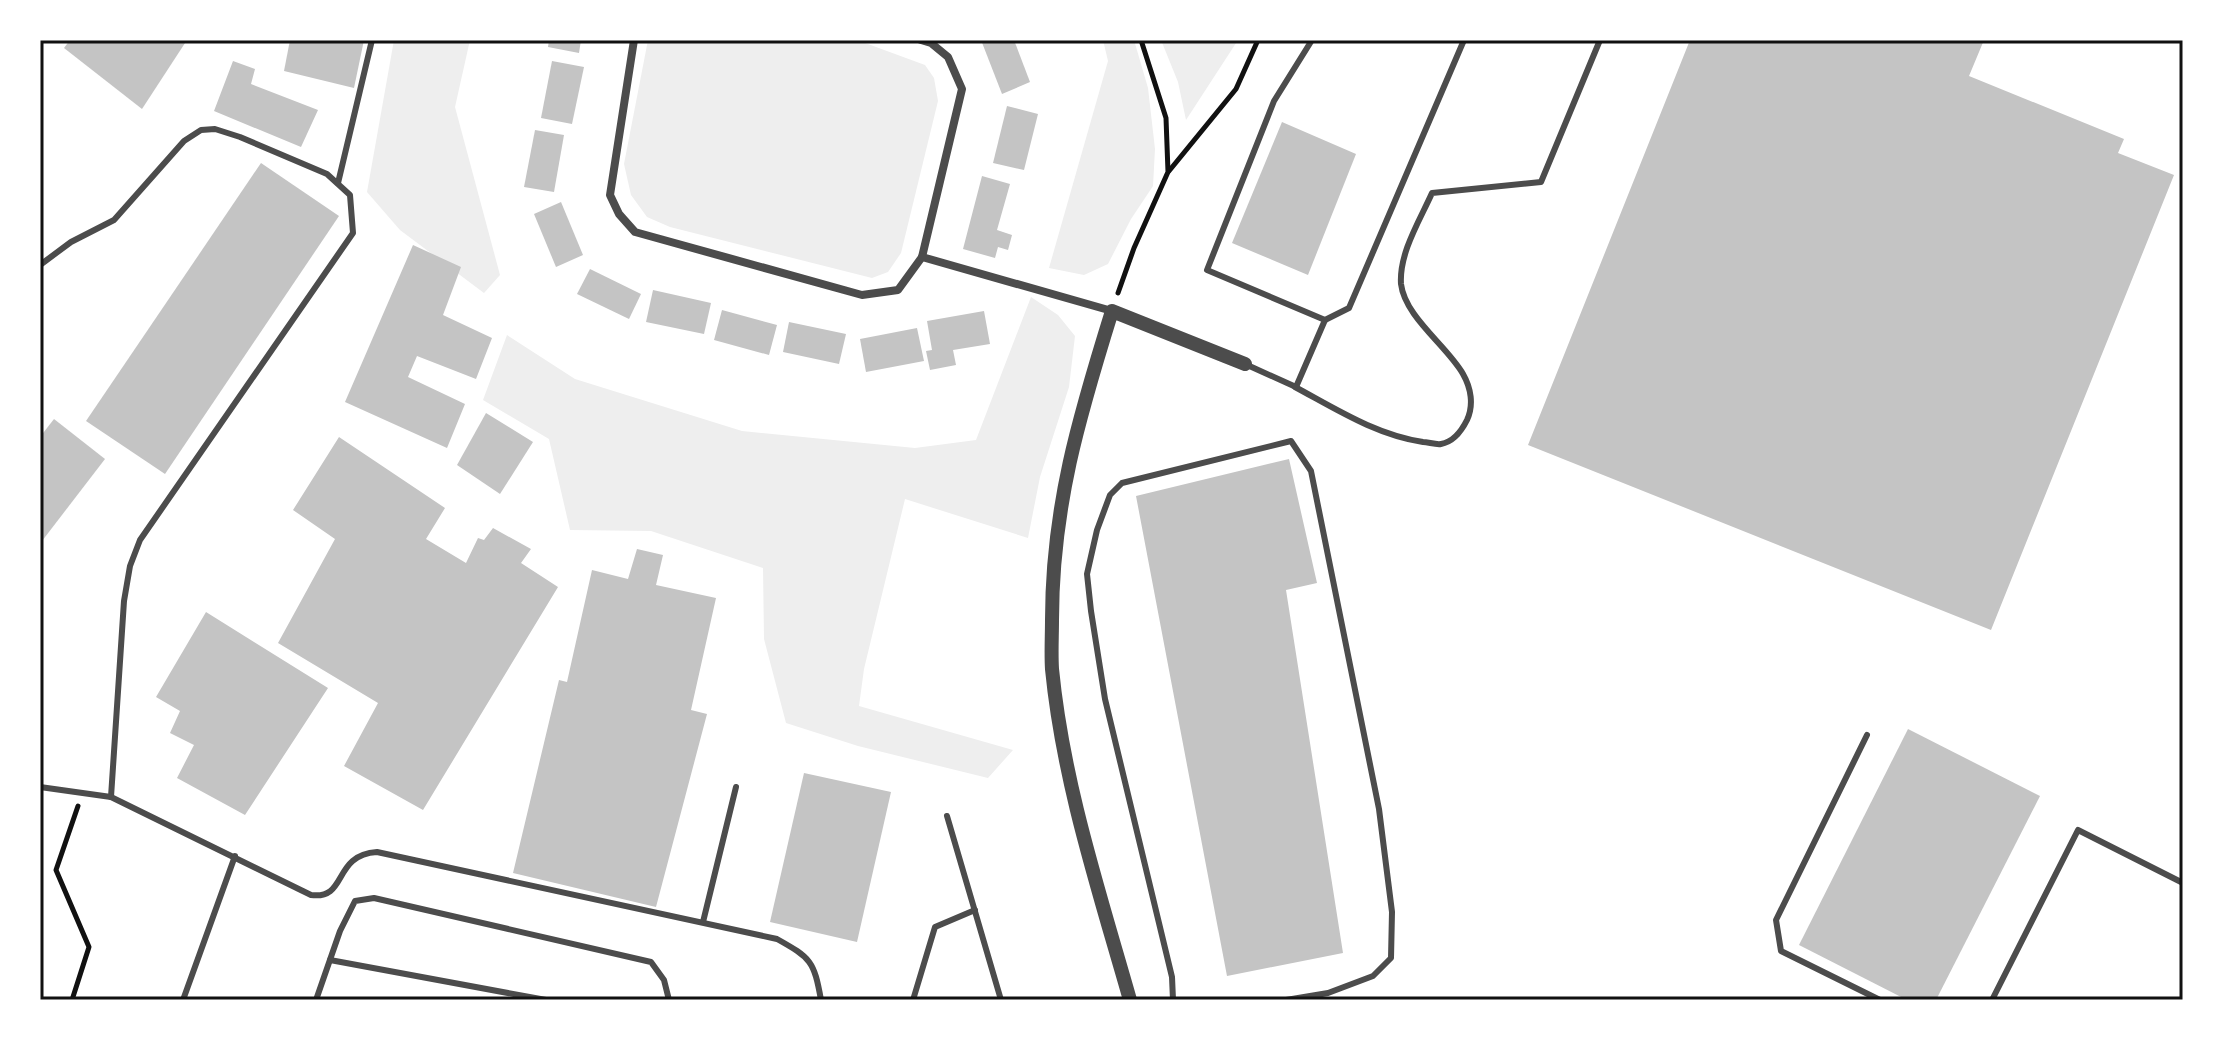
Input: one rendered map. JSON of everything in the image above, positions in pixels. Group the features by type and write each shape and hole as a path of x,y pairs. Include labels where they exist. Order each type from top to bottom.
{"street":[{"path":"634,40 610,195 619,214 635,232 862,295 898,290 922,257 962,89 948,57 931,43 921,40"},
{"path":"922,257 1112,311 1245,364"},
{"path":"1112,311 1062,490 1052,572 1052,667 1070,787 1130,1000"}],"lane":[{"path":"338,183 372,40"},
{"path":"1312,40 1274,101 1207,270 1325,320"},
{"path":"1295,387 1325,320 1349,308 1464,40"},
{"path":"1245,364 1373,428 1441,444 1458,434 1468,417 1472,396 1463,374 1406,303 1401,286 1408,247 1432,193 1541,182 1600,40"},
{"path":"40,265 71,242 114,220 184,141 201,130 215,129 240,137 327,174 350,195 353,233 140,540 130,566 124,601 111,797"},
{"path":"1173,1000 1172,977 1105,699 1087,574 1097,530 1110,495 1122,483 1291,441 1311,471 1379,809 1392,912 1391,958 1373,976 1328,993 1286,1000"},
{"path":"1867,735 1776,920 1781,951 1880,1000"},
{"path":"40,787 111,797 311,895 322,896 331,892 355,857 377,852 777,939 800,951 811,961 821,1000"},
{"path":"703,922 736,787"},
{"path":"947,816 1001,1000"},
{"path":"1992,1000 2078,830 2183,883"},
{"path":"183,1000 235,856"},
{"path":"316,1000 340,931 355,901 374,898 651,962 664,980 669,1000"},
{"path":"913,1000 935,927 975,910"},
{"path":"330,960 546,1000"}],"path":[{"path":"1141,40 1166,118 1168,172"},
{"path":"1112,311 1134,248 1168,172 1236,89 1258,40"},
{"path":"72,1000 89,947 56,870 82,793"}],"shaded area":[{"path":"394,40 470,40 455,107 500,275 484,293 400,230 367,192"},
{"path":"648,40 857,40 925,65 934,78 938,101 901,253 888,272 872,278 670,227 647,217 631,195 624,164"},
{"path":"1103,40 1134,40 1148,88 1155,149 1153,186 1131,219 1108,264 1084,275 1049,268 1108,61"},
{"path":"1161,40 1238,40 1186,120 1178,82"},
{"path":"1031,297 1058,315 1075,336 1069,387 1040,477 1028,538 905,499 864,669 859,706 1013,750 988,778 858,746 786,723 764,639 763,568 651,531 570,530 549,439 483,400 507,335 575,379 742,431 915,448 976,440"}],"building":[{"path":"70,40 187,40 142,109 64,48"},
{"path":"290,40 364,40 354,88 284,71"},
{"path":"549,40 581,40 579,53 548,47"},
{"path":"981,40 1014,40 1030,82 1002,94"},
{"path":"1690,40 1984,40 1969,76 2124,139 2118,153 2174,175 1991,630 1528,445"},
{"path":"233,61 255,69 251,84 318,110 301,147 214,111"},
{"path":"552,61 584,67 572,124 541,118"},
{"path":"1007,106 1038,114 1024,170 993,163"},
{"path":"1282,122 1356,154 1308,275 1232,243"},
{"path":"535,130 564,135 554,192 524,187"},
{"path":"261,163 339,216 165,474 86,421"},
{"path":"982,176 1010,184 997,230 1012,235 1008,250 998,247 995,258 963,249"},
{"path":"561,202 583,255 556,267 534,214"},
{"path":"413,245 461,267 443,315 492,338 476,379 417,356 408,377 465,404 447,448 345,402"},
{"path":"590,269 641,294 629,319 577,294"},
{"path":"653,290 711,303 704,334 646,322"},
{"path":"722,310 777,325 769,355 714,340"},
{"path":"984,311 990,344 953,350 956,365 930,370 926,351 932,350 927,321"},
{"path":"789,322 846,334 839,364 783,352"},
{"path":"917,328 924,361 866,372 860,339"},
{"path":"486,413 533,442 500,494 457,465"},
{"path":"54,419 105,459 42,541 40,437"},
{"path":"339,437 445,508 426,539 466,563 478,538 484,540 493,528 531,549 521,563 558,587 423,810 344,766 378,703 278,643 335,539 293,510"},
{"path":"1289,459 1317,583 1286,590 1343,953 1227,976 1136,496"},
{"path":"637,549 663,555 656,585 716,598 691,710 707,714 656,907 513,873 559,680 567,682 592,570 628,579"},
{"path":"206,612 328,688 245,815 177,778 194,745 170,733 180,711 156,697"},
{"path":"1908,729 2040,796 1936,1000 1907,1000 1799,945"},
{"path":"804,773 891,792 857,942 770,922"}]}
